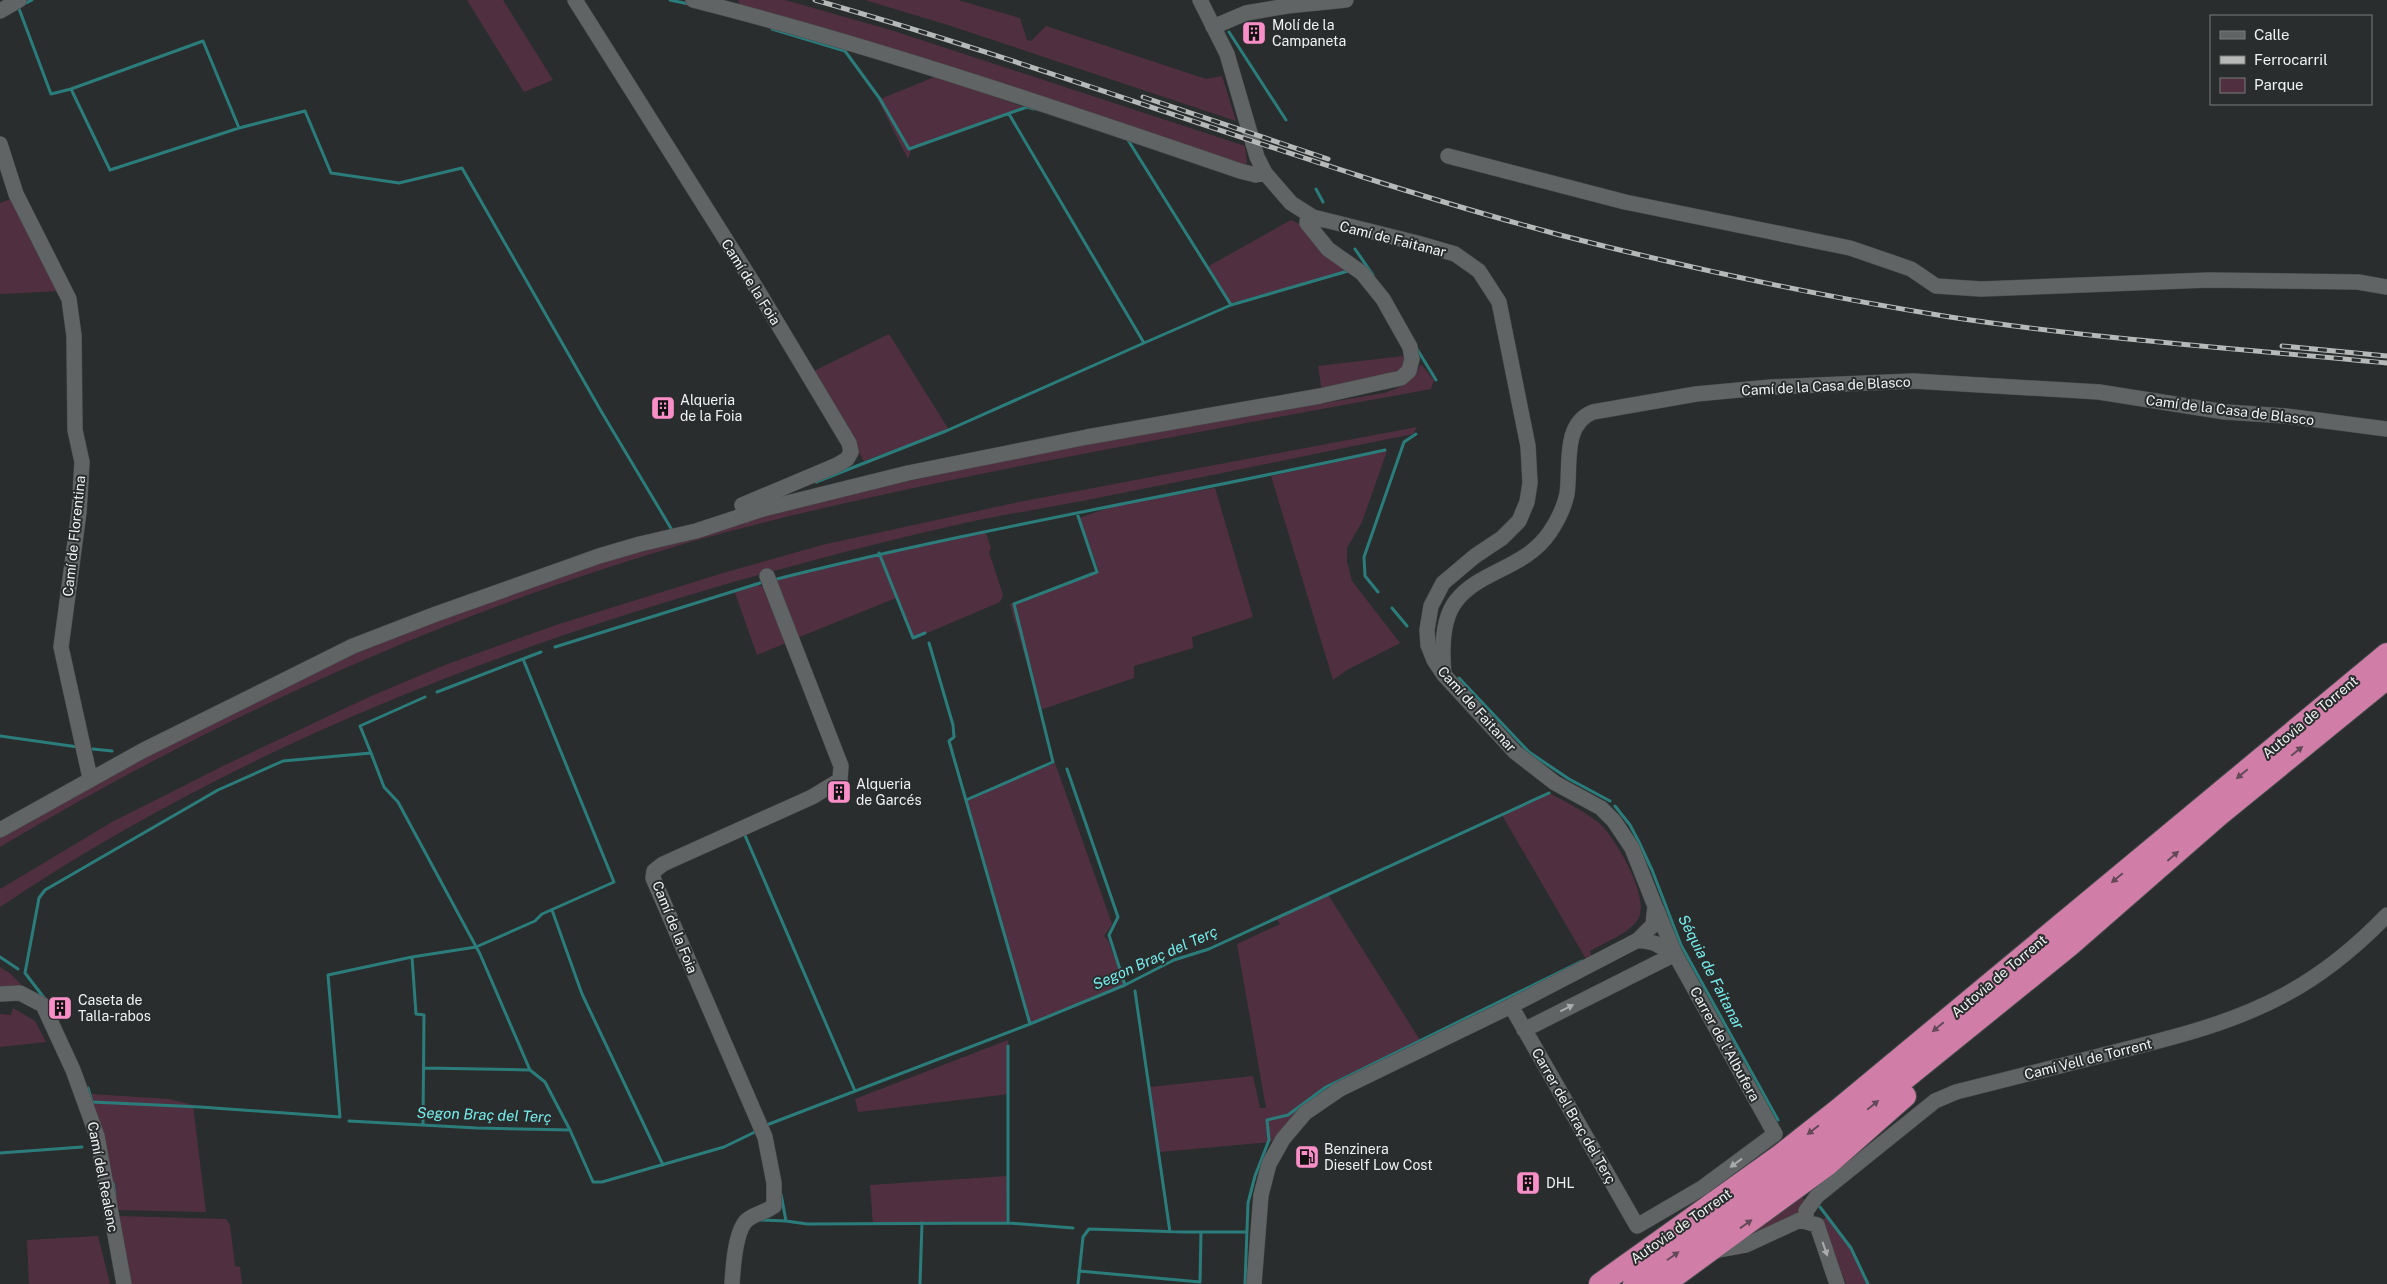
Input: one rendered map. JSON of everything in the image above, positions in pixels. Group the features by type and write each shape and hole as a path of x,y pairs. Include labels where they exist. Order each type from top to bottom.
{"highway":[{"name":"Autovia de Torrent","path":"1600,1284 1781,1155 1838,1110 2387,654"},
{"name":"Autovia de Torrent","path":"1634,1284 1719,1224 1829,1140 2070,946 2219,815 2387,678"},
{"path":"1664,1284 1828,1164 1882,1118 2070,946"},
{"path":"1586,1284 1695,1217"}],"street":[{"path":"0,11 19,0"},
{"name":"Camí de la Foia","path":"575,0 755,286 849,443 851,452 847,459 742,505 746,515"},
{"path":"693,0 842,41 1000,89 1240,172 1256,175 1265,173"},
{"name":"Camí de Faitanar","path":"1200,0 1227,54 1257,157 1265,173 1291,203 1308,215 1337,225 1417,242 1455,254 1479,270 1499,302 1508,337 1528,446 1530,483 1527,502 1519,521 1502,538 1475,556 1443,583 1431,606 1427,630 1428,645 1434,660 1444,675 1515,752 1556,783 1601,808 1614,821 1632,848 1655,906"},
{"path":"1213,27 1246,13 1287,6 1346,0"},
{"name":"Camí de Florentina","path":"0,144 16,194 69,299 74,336 75,430 82,462 79,512 61,647 90,778"},
{"path":"1448,156 1624,202 1850,248 1912,269 1936,286 1981,289 2208,280 2358,282 2387,287"},
{"path":"0,830 90,778 353,646 436,614 599,556 908,473 1087,437 1320,396 1401,378 1409,371 1412,359 1410,347 1391,314 1362,273 1319,241 1307,223 1308,215"},
{"name":"Camí de la Casa de Blasco","path":"1444,675 1443,652 1448,620 1456,601 1473,586 1530,555 1545,539 1562,511 1567,494 1573,434 1578,421 1593,412 1696,394 1771,388 1913,381 2099,392 2226,412 2286,416 2387,429"},
{"name":"Camí de la Foia","path":"732,1284 739,1232 748,1220 768,1212 774,1206 774,1183 765,1137 653,878 654,871 663,864 812,797 840,780 842,766 767,576"},
{"path":"1254,1284 1260,1211 1266,1177 1275,1151 1305,1113 1340,1089 1511,1006 1638,940 1653,925 1655,906"},
{"name":"Carrer de l'Albufera","path":"1638,1226 1702,1188 1775,1134 1675,954 1655,906"},
{"name":"Camí Vell de Torrent","path":"1806,1220 1806,1211 1817,1196 1936,1101 1956,1092 2188,1034 2239,1016 2312,979 2370,933 2387,915"},
{"path":"1638,940 1654,943 1675,954"},
{"path":"1524,1030 1675,954"},
{"name":"Camí del Realenc","path":"0,994 20,993 43,1005 73,1070 97,1136 124,1284"},
{"name":"Carrer del Braç del Terç","path":"1511,1006 1638,1226"},
{"path":"1706,1252 1746,1245 1800,1220 1806,1220 1817,1225 1837,1284"}],"green space":[{"path":"467,0 503,0 553,80 524,92"},
{"path":"738,0 785,0 894,31 1245,146 1247,163 1242,166 741,8"},
{"path":"865,0 958,0 1020,18 1027,40 1031,41 1046,26 1206,79 1222,76 1236,121 951,26"},
{"path":"937,76 1023,107 911,150 908,159 878,100"},
{"path":"14,198 61,291 0,294 0,203"},
{"path":"1291,220 1301,225 1350,271 1231,303 1207,267"},
{"path":"889,334 949,430 864,461 810,373"},
{"path":"1403,356 1407,364 1403,370 1322,392 1318,366"},
{"path":"1421,364 1434,380 1431,389 1005,469 891,493 701,539 610,567 519,598 429,633 253,710 167,753 0,847 0,835 70,795 330,664 383,641 580,568 754,518 875,488 1106,440 1384,393 1411,380"},
{"path":"1417,427 1413,434 947,527 822,558 699,592 576,631 456,674 338,723 222,778 109,839 0,907 0,889 112,822 223,766 369,697 445,665 556,625 723,573 822,545 1019,502"},
{"path":"1387,451 1362,522 1347,548 1347,562 1352,581 1400,643 1347,670 1333,680 1271,476"},
{"path":"1215,488 1253,617 1192,637 1193,648 1134,666 1134,678 1040,710 1010,604 1099,571 1079,518 1117,505"},
{"path":"985,530 991,548 989,552 1003,595 1000,602 913,639 896,598 797,638 773,580"},
{"path":"756,585 766,587 788,642 757,655 734,590"},
{"path":"1055,763 1112,924 1104,936 1108,940 1125,985 1030,1024 965,800"},
{"path":"1549,793 1575,807 1606,830 1622,854 1636,883 1640,897 1641,909 1638,919 1623,933 1590,951 1592,958 1586,959 1502,815"},
{"path":"1327,893 1420,1040 1333,1082 1306,1100 1271,1142 1159,1152 1150,1087 1253,1076 1260,1108 1266,1108 1237,944 1280,924 1276,918"},
{"path":"0,967 11,974 25,989 0,988"},
{"path":"13,1008 35,1021 46,1042 0,1047 0,1014 11,1015"},
{"path":"1008,1040 1009,1094 858,1112 855,1099"},
{"path":"90,1094 169,1099 193,1105 206,1212 117,1210 103,1141"},
{"path":"1007,1176 1006,1223 873,1225 870,1185"},
{"path":"1799,1192 1804,1199 1798,1214 1744,1238"},
{"path":"1828,1215 1851,1248 1868,1284 1846,1284 1822,1220"},
{"path":"118,1216 226,1219 230,1225 235,1266 240,1267 242,1284 132,1284 125,1263"},
{"path":"98,1236 110,1284 29,1284 27,1240"}],"waterway":[{"path":"24,4 32,0"},
{"path":"670,0 689,4"},
{"path":"18,6 51,94 71,89 110,170 239,128 305,111 331,173 399,183 462,168 601,411 672,530 670,531"},
{"path":"772,29 845,51 880,99 909,149 1027,107 1034,109"},
{"name":"Séquia de Faitanar","path":"1229,32 1286,120"},
{"path":"71,89 203,41 239,128"},
{"path":"1009,114 1144,343 1231,305"},
{"path":"1128,140 1231,305 1348,271"},
{"name":"Séquia de Faitanar","path":"1316,189 1323,202"},
{"name":"Séquia de Faitanar","path":"1355,249 1373,275"},
{"path":"816,482 946,431 1144,343"},
{"name":"Séquia de Faitanar","path":"1417,349 1436,380"},
{"name":"Séquia de Faitanar","path":"1378,592 1365,576 1364,557 1404,442 1416,434"},
{"path":"773,580 925,544 1385,450"},
{"path":"966,800 1053,762 1014,604 1097,572 1077,513"},
{"path":"879,553 913,638 925,633"},
{"path":"555,647 760,583"},
{"name":"Séquia de Faitanar","path":"1392,608 1407,626"},
{"path":"929,643 953,725 954,737 949,741 1030,1024"},
{"path":"437,692 541,652"},
{"path":"88,1088 92,1102 200,1107 340,1117 328,975 412,957 476,947 535,921 542,914 614,882 523,659"},
{"name":"Séquia de Faitanar","path":"1459,678 1529,752 1569,779 1610,801"},
{"path":"45,999 25,973 39,898 45,890 218,790 283,761 371,753 360,726 425,697"},
{"path":"0,736 78,747"},
{"path":"93,749 112,751"},
{"path":"371,753 384,787 398,802 480,954 530,1070 545,1082 570,1130"},
{"path":"1067,769 1118,917 1109,935 1125,985"},
{"name":"Segon Braç del Terç","path":"764,1126 1030,1024 1125,985 1174,960 1209,949 1549,793"},
{"name":"Séquia de Faitanar","path":"1615,806 1630,825 1639,842 1681,945 1778,1120"},
{"path":"744,833 855,1091"},
{"path":"552,910 582,994 663,1165"},
{"name":"Segon Braç del Terç","path":"0,957 18,969"},
{"path":"412,957 416,1014 424,1015 423,1125"},
{"path":"1245,1284 1248,1203 1255,1176 1269,1140 1267,1120 1288,1115 1326,1087 1582,961"},
{"path":"1135,991 1170,1232"},
{"path":"1008,1046 1008,1222"},
{"path":"424,1068 530,1070"},
{"name":"Segon Braç del Terç","path":"349,1121 477,1128 570,1130 593,1182 602,1182 724,1147 757,1131"},
{"path":"0,1153 82,1147"},
{"path":"113,1183 115,1196"},
{"path":"781,1194 786,1221 807,1224 1008,1223 1073,1228"},
{"name":"Séquia de Faitanar","path":"1820,1207 1851,1248 1868,1284"},
{"path":"759,1220 786,1221"},
{"path":"920,1284 922,1223"},
{"path":"1078,1284 1083,1237 1089,1229 1247,1232"},
{"path":"1079,1271 1200,1282 1201,1232"}],"railway":[{"path":"815,0 1001,57 1279,150 1466,209 1657,259 1803,291 2004,325 2113,338 2387,363"},
{"path":"1143,97 1328,159"},
{"path":"2282,346 2387,356"}],"place":[{"name":"Molí de la Campaneta","path":"1254,33"},
{"name":"Alqueria de la Foia","path":"663,408"},
{"name":"Alqueria de Garcés","path":"839,792"},
{"name":"Caseta de Talla-rabos","path":"60,1008"},
{"name":"Benzinera Dieself Low Cost","path":"1307,1157"},
{"name":"DHL","path":"1528,1183"}]}
